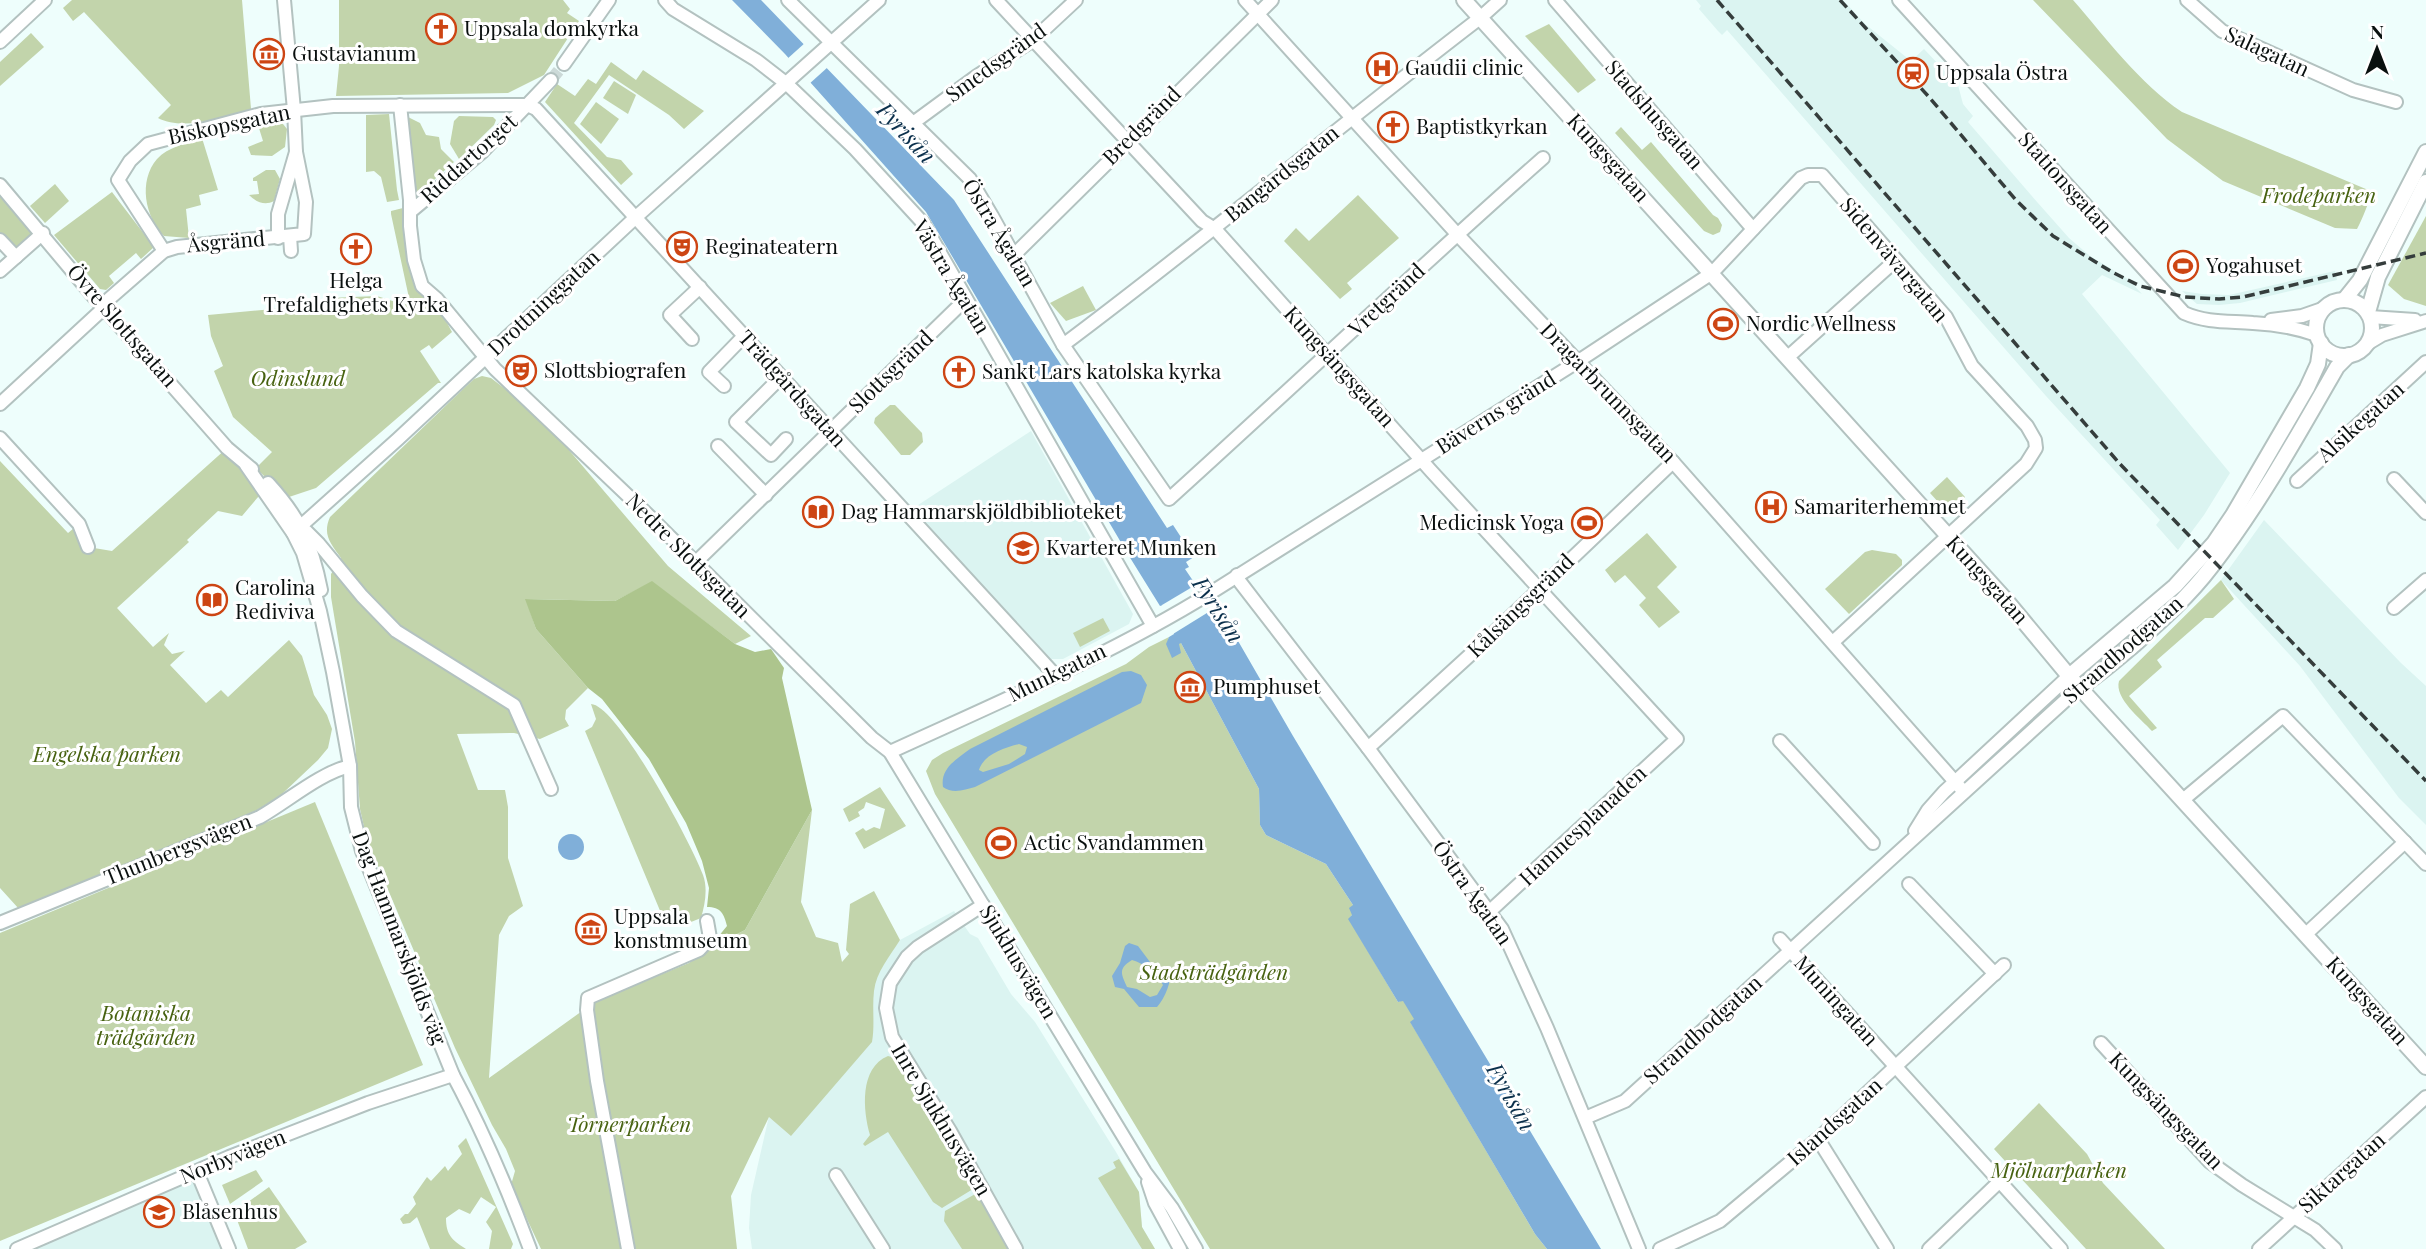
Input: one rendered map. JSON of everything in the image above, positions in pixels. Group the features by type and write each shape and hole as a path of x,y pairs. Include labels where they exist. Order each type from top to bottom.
{"main road":[{"name":"Kungsgatan","path":"1464,0 1788,357 2075,681 2426,1066"},
{"path":"2344,300 2360,280 2426,152"},
{"path":"2369,315 2357,303 2344,300 2333,302 2317,320 2319,339 2336,354 2356,353 2367,344 2371,334 2369,315 2378,277 2426,182"},
{"name":"Strandbodgatan","path":"2075,681 2175,586 2217,539 2307,388 2316,370 2319,339"},
{"name":"Strandbodgatan","path":"2075,681 2105,670 2152,628 2211,568 2252,507 2337,367 2349,355"}],"street":[{"path":"0,42 45,0"},
{"path":"284,0 295,110 296,152 278,215 291,251"},
{"path":"564,64 609,0"},
{"name":"Västra Ågatan","path":"665,0 673,9 756,60 787,84 855,149 923,223 1153,626"},
{"name":"Östra Ågatan","path":"788,0 970,179 1063,345 1169,499"},
{"path":"833,43 879,0"},
{"name":"Kungsängsgatan","path":"996,0 1202,221 1214,229 1324,358 1540,588 1677,739"},
{"name":"Smedsgränd","path":"913,122 977,76 1034,40 1076,0"},
{"name":"Dragarbrunnsgatan","path":"1245,0 1457,234 1673,462 1964,792"},
{"name":"Bredgränd","path":"1014,255 1126,141 1272,0"},
{"name":"Bangårdsgatan","path":"1063,345 1214,229 1500,0"},
{"name":"Stadshusgatan","path":"1555,0 1753,229"},
{"name":"Stationsgatan","path":"1899,0 2184,313 2217,322 2254,323 2298,329 2319,339"},
{"name":"Salagatan","path":"2194,2 2218,29 2353,90 2396,102"},
{"name":"Drottninggatan","path":"297,529 486,358 636,217 833,43"},
{"name":"Riddartorget","path":"410,212 483,151 551,80"},
{"name":"Nedre Slottsgatan","path":"400,105 414,260 422,286 437,299 495,369 696,562 812,680 890,752"},
{"name":"Biskopsgatan","path":"164,251 118,180 130,161 148,144 261,114 295,110 334,106 527,105"},
{"name":"Trädgårdsgatan","path":"527,105 536,109 1055,675"},
{"name":"Åsgränd","path":"0,404 104,307 109,299 164,251 177,247 304,234 306,202 296,152"},
{"name":"Vretgränd","path":"1169,499 1543,158"},
{"name":"Bäverns gränd","path":"1216,589 1577,362 1712,273 1801,178 1808,174 1822,175"},
{"name":"Sidenvävargatan","path":"1822,175 1946,317 1972,366 2027,426 2035,440 2036,448 2026,464 1948,537"},
{"name":"Övre Slottsgatan","path":"0,185 227,448 269,484 297,529"},
{"path":"0,271 43,233"},
{"path":"0,240 16,257"},
{"path":"1788,357 1896,260"},
{"path":"692,339 670,315 700,287"},
{"name":"Slottsgränd","path":"696,562 967,299"},
{"name":"Stationsgatan","path":"2254,323 2302,316 2325,308"},
{"path":"2369,315 2426,321"},
{"path":"2367,344 2382,335 2426,321"},
{"path":"724,386 709,372 744,336"},
{"name":"Alsikegatan","path":"2297,481 2426,362"},
{"path":"781,376 736,422 771,455 786,439"},
{"path":"0,438 79,524 88,547"},
{"path":"718,446 766,495"},
{"name":"Kålsängsgränd","path":"1368,748 1482,645 1673,462"},
{"path":"2395,479 2426,513"},
{"path":"297,529 330,557 396,631 514,705 551,789"},
{"name":"Dag Hammarskjölds väg","path":"297,529 307,538 316,564 323,597 320,611"},
{"name":"Dag Hammarskjölds väg","path":"297,529 320,611 350,766 351,807 362,851 453,1075 510,1198 530,1249"},
{"path":"1833,642 1948,537"},
{"path":"316,564 317,557 321,555 330,557"},
{"name":"Östra Ågatan","path":"1237,575 1489,912 1511,947 1639,1249"},
{"path":"2394,608 2426,580"},
{"name":"Munkgatan","path":"890,752 1168,619 1216,589"},
{"name":"Strandbodgatan","path":"1907,844 1934,802 1955,781 2075,681"},
{"name":"Strandbodgatan","path":"1585,1118 1625,1101 1964,792 2075,681"},
{"path":"2183,799 2283,716 2426,864"},
{"name":"Hamnesplanaden","path":"1489,912 1677,739"},
{"path":"1780,741 1873,843"},
{"name":"Sjukhusvägen","path":"890,752 1145,1172 1172,1208 1196,1249"},
{"name":"Thunbergsvägen","path":"0,923 260,817 331,771 350,766"},
{"path":"2306,934 2405,842"},
{"name":"Islandsgatan","path":"1660,1249 1720,1221 1818,1139 1999,969 1909,884"},
{"name":"Inre Sjukhusvägen","path":"983,905 907,957 890,983 886,1008 892,1037 950,1131 1016,1249"},
{"path":"628,1249 597,1081 587,1010 588,998 699,950 710,938 707,921"},
{"name":"Muningatan","path":"1780,939 2061,1249"},
{"name":"Kungsängsgatan","path":"2101,1043 2210,1162 2315,1230 2335,1249"},
{"name":"Norbyvägen","path":"18,1249 197,1172 368,1103 453,1075"},
{"name":"Siktargatan","path":"2259,1249 2426,1097"},
{"path":"1818,1139 1887,1249"},
{"path":"197,1172 229,1249"},
{"name":"Sjukhusvägen","path":"1145,1172 1155,1203 1180,1249"},
{"path":"836,1175 883,1249"},
{"path":"1928,1249 2000,1181"}],"shaded area":[{"path":"1696,0 1843,0 1865,24 1911,61 1924,49 1958,85 1963,104 1973,116 1968,122 2069,238 2090,256 2128,279 2142,294 2102,275 2082,294 2230,473 2178,550 2156,525 2160,520 2046,396 1727,30 1722,35 1718,31 1699,9 1701,6"},
{"path":"2335,271 2337,280 2240,303 2197,304 2182,291 2229,295"},
{"name":"Kvarteret Munken","path":"1031,431 1133,614 1129,624 1063,659 1051,659 912,509"},
{"path":"2264,520 2426,686 2426,825 2399,798 2300,666 2221,580"},
{"path":"954,911 970,934 978,938 1011,994 1035,1022 1116,1152 1139,1192 1142,1227 1155,1249 752,1249 749,1228 751,1195 769,1116 900,940"},
{"name":"Blåsenhus","path":"195,1174 225,1249 21,1249"}],"green space":[{"path":"72,0 242,0 251,109 192,123 169,122 158,118 171,105 84,12 73,21 63,8"},
{"path":"339,0 563,0 570,9 567,13 579,21 544,75 508,93 336,96"},
{"name":"Frodeparken","path":"2033,0 2073,0 2138,74 2182,112 2373,192 2357,229 2335,228 2223,181 2167,139"},
{"path":"1549,24 1596,80 1578,93 1525,36"},
{"path":"31,33 44,47 0,86 0,62"},
{"path":"611,62 636,80 643,70 704,111 684,129 669,115 609,75 574,123 607,157 621,160 633,174 621,185 545,102 557,84 575,96 588,79 596,84"},
{"path":"614,81 636,95 628,114 603,98"},
{"path":"596,102 619,119 601,144 580,124"},
{"path":"389,114 399,200 387,202 381,177 374,171 366,172 366,115"},
{"path":"459,116 493,117 496,120 459,159 450,144 454,121"},
{"path":"406,118 420,123 426,135 439,137 441,149 454,162 415,197"},
{"path":"279,119 287,129 285,147 272,156 251,155 248,147 263,141 258,125"},
{"path":"1621,127 1642,150 1651,142 1718,218 1722,225 1720,232 1713,235 1704,231 1615,133"},
{"path":"202,138 218,190 199,195 201,205 186,209 189,238 164,236 148,209 147,178 157,159 167,151"},
{"path":"266,170 275,170 280,179 274,201 264,203 249,195 259,194 257,181 253,181 253,178"},
{"path":"55,184 69,201 45,223 30,206"},
{"path":"112,192 154,247 141,259 136,253 109,276 114,283 106,290 100,289 54,235"},
{"path":"0,193 34,232 15,250 0,232"},
{"path":"1358,195 1399,238 1347,283 1352,289 1340,299 1284,241 1296,228 1309,241"},
{"name":"Odinslund","path":"406,208 412,258 452,332 432,349 429,345 420,351 441,383 316,488 286,498 256,468 272,452 233,417 214,371 223,366 211,336 208,315 328,304 328,298 377,296 405,305 409,298 391,214 391,211"},
{"path":"2426,216 2426,306 2404,299 2388,285"},
{"path":"1083,286 1096,310 1066,321 1050,303"},
{"name":"Tornerparken","path":"482,376 491,378 539,415 668,566 751,636 735,644 652,582 615,601 526,599 536,629 588,688 566,710 565,719 569,726 540,739 514,733 457,734 478,790 505,790 508,807 508,858 523,906 509,916 499,935 489,1078 596,1001 689,963 708,949 745,930 812,810 801,902 816,937 838,943 842,962 849,954 846,950 850,904 874,891 900,940 875,984 872,1042 791,1136 769,1117 731,1196 737,1249 541,1249 511,1185 515,1171 506,1149 455,1048 367,840 360,809 355,742 331,597 331,574 341,558 327,534 328,523 330,517 460,392 474,379"},
{"path":"890,405 895,405 922,433 923,442 910,455 901,455 874,423 875,418"},
{"name":"Engelska parken","path":"227,448 264,490 242,516 218,511 187,540 189,542 117,608 153,647 169,633 164,645 172,654 185,651 170,665 206,703 221,690 228,697 289,640 302,656 314,695 327,715 332,729 328,748 281,795 257,810 19,909 0,888 0,461 68,533 79,524 88,547 112,551"},
{"path":"1947,477 1965,497 1963,500 1967,504 1956,514 1949,514 1930,493"},
{"path":"1647,533 1677,567 1657,587 1680,612 1659,628 1639,605 1646,598 1625,575 1615,583 1605,570"},
{"path":"1872,550 1896,554 1902,560 1902,565 1849,614 1825,589 1865,552"},
{"path":"2221,580 2234,599 2213,618 2205,618 2157,660 2162,667 2129,696 2157,728 2152,731 2124,701 2120,694 2119,681"},
{"path":"652,581 735,644 755,652 771,649 784,668 782,678 812,810 745,930 708,949 727,926 721,912 707,907 709,888 702,861 686,823 649,759 602,699 588,688 536,629 525,599 615,601"},
{"path":"1103,618 1110,631 1080,647 1073,633"},
{"name":"Stadsträdgården","path":"1169,637 1167,644 1181,643 1259,789 1260,825 1266,835 1326,864 1353,905 1349,919 1398,1002 1403,1000 1415,1019 1411,1023 1535,1234 1547,1249 1210,1249 935,794 926,771 932,760 943,753 1126,664 1149,647"},
{"path":"591,704 603,710 636,751 685,837 705,880 701,918 681,926 673,923 666,925 585,731 592,727 596,719"},
{"path":"880,787 906,826 864,849 855,833 863,828 866,831 874,827 880,829 885,809 866,802 864,808 858,812 860,816 849,822 843,809"},
{"name":"Botaniska trädgården","path":"315,802 423,1065 0,1241 0,933"},
{"path":"888,1056 898,1059 925,1104 928,1117 941,1140 951,1149 973,1189 942,1208 933,1202 888,1132 865,1146 863,1144 870,1135 865,1103 868,1080 872,1070"},
{"name":"Mjölnarparken","path":"2039,1103 2087,1154 2103,1183 2165,1249 2086,1249 1994,1149"},
{"path":"466,1138 513,1244 511,1249 489,1249 492,1231 486,1222 496,1207 481,1197 470,1214 459,1209 446,1218 451,1236 466,1249 430,1249 417,1217 410,1223 403,1224 400,1219 416,1204 413,1197 427,1177 431,1181 445,1166 448,1171 462,1154 458,1146"},
{"path":"1119,1159 1139,1192 1142,1227 1155,1249 1142,1249 1098,1178 1116,1168 1113,1162"},
{"path":"256,1170 263,1181 230,1204 222,1185"},
{"path":"269,1187 307,1242 295,1249 248,1249 234,1212"},
{"path":"977,1193 1008,1249 962,1249 944,1221 945,1211"}],"water":[{"path":"732,0 761,0 954,200 1167,528 1173,525 1194,557 1186,562 1189,567 1185,569 1225,628 1230,627 1601,1249 1547,1249 1535,1234 1410,1022 1414,1019 1403,1001 1398,1002 1348,919 1352,915 1349,908 1353,905 1326,864 1266,835 1260,825 1259,789 1181,643 1181,653 1172,658 1166,644 1174,634 1163,605 1160,606 1129,556 926,212 785,54"},
{"path":"1131,671 1141,675 1147,685 1141,703 975,787 954,791 943,787 947,769 970,749 1122,672","holes":["1019,744 1027,747 1025,754 1009,764 983,772 979,770 985,760 995,752"]},
{"path":"571,834 580,838 584,847 580,856 571,860 562,856 558,847 562,838"},
{"path":"1129,943 1138,946 1153,966 1170,970 1167,989 1157,1007 1139,1007 1124,989 1115,987 1112,976 1120,963 1125,946","holes":["1132,960 1150,970 1163,985 1157,995 1150,997 1137,989 1127,987 1122,976 1124,966"]}],"pier":[{"path":"806,42 828,67 808,85 786,60"},
{"path":"1199,583 1215,608 1173,634 1162,605"}],"tunnel":[{"path":"551,80 564,64"}],"railway":[{"path":"1717,0 2120,464 2426,781"},
{"path":"1840,0 1929,97 2015,199 2053,236 2140,286 2185,297 2243,297 2426,253"}],"place":[{"name":"Uppsala domkyrka","path":"441,29"},
{"name":"Gustavianum","path":"269,54"},
{"name":"Gaudii clinic","path":"1382,68"},
{"name":"Uppsala Östra","path":"1913,73"},
{"name":"Baptistkyrkan","path":"1393,127"},
{"name":"Reginateatern","path":"682,247"},
{"name":"Helga Trefaldighets Kyrka","path":"356,249"},
{"name":"Yogahuset","path":"2183,266"},
{"name":"Nordic Wellness","path":"1723,324"},
{"name":"Slottsbiografen","path":"521,371"},
{"name":"Sankt Lars katolska kyrka","path":"959,372"},
{"name":"Samariterhemmet","path":"1771,507"},
{"name":"Dag Hammarskjöldbiblioteket","path":"818,512"},
{"name":"Medicinsk Yoga","path":"1587,523"},
{"name":"Kvarteret Munken","path":"1023,548"},
{"name":"Carolina Rediviva","path":"212,600"},
{"name":"Pumphuset","path":"1190,687"},
{"name":"Actic Svandammen","path":"1001,843"},
{"name":"Uppsala konstmuseum","path":"591,929"},
{"name":"Blåsenhus","path":"159,1212"}],"water label":[{"name":"Fyrisån","path":"906,133"},
{"name":"Fyrisån","path":"1218,610"},
{"name":"Fyrisån","path":"1511,1097"}]}
